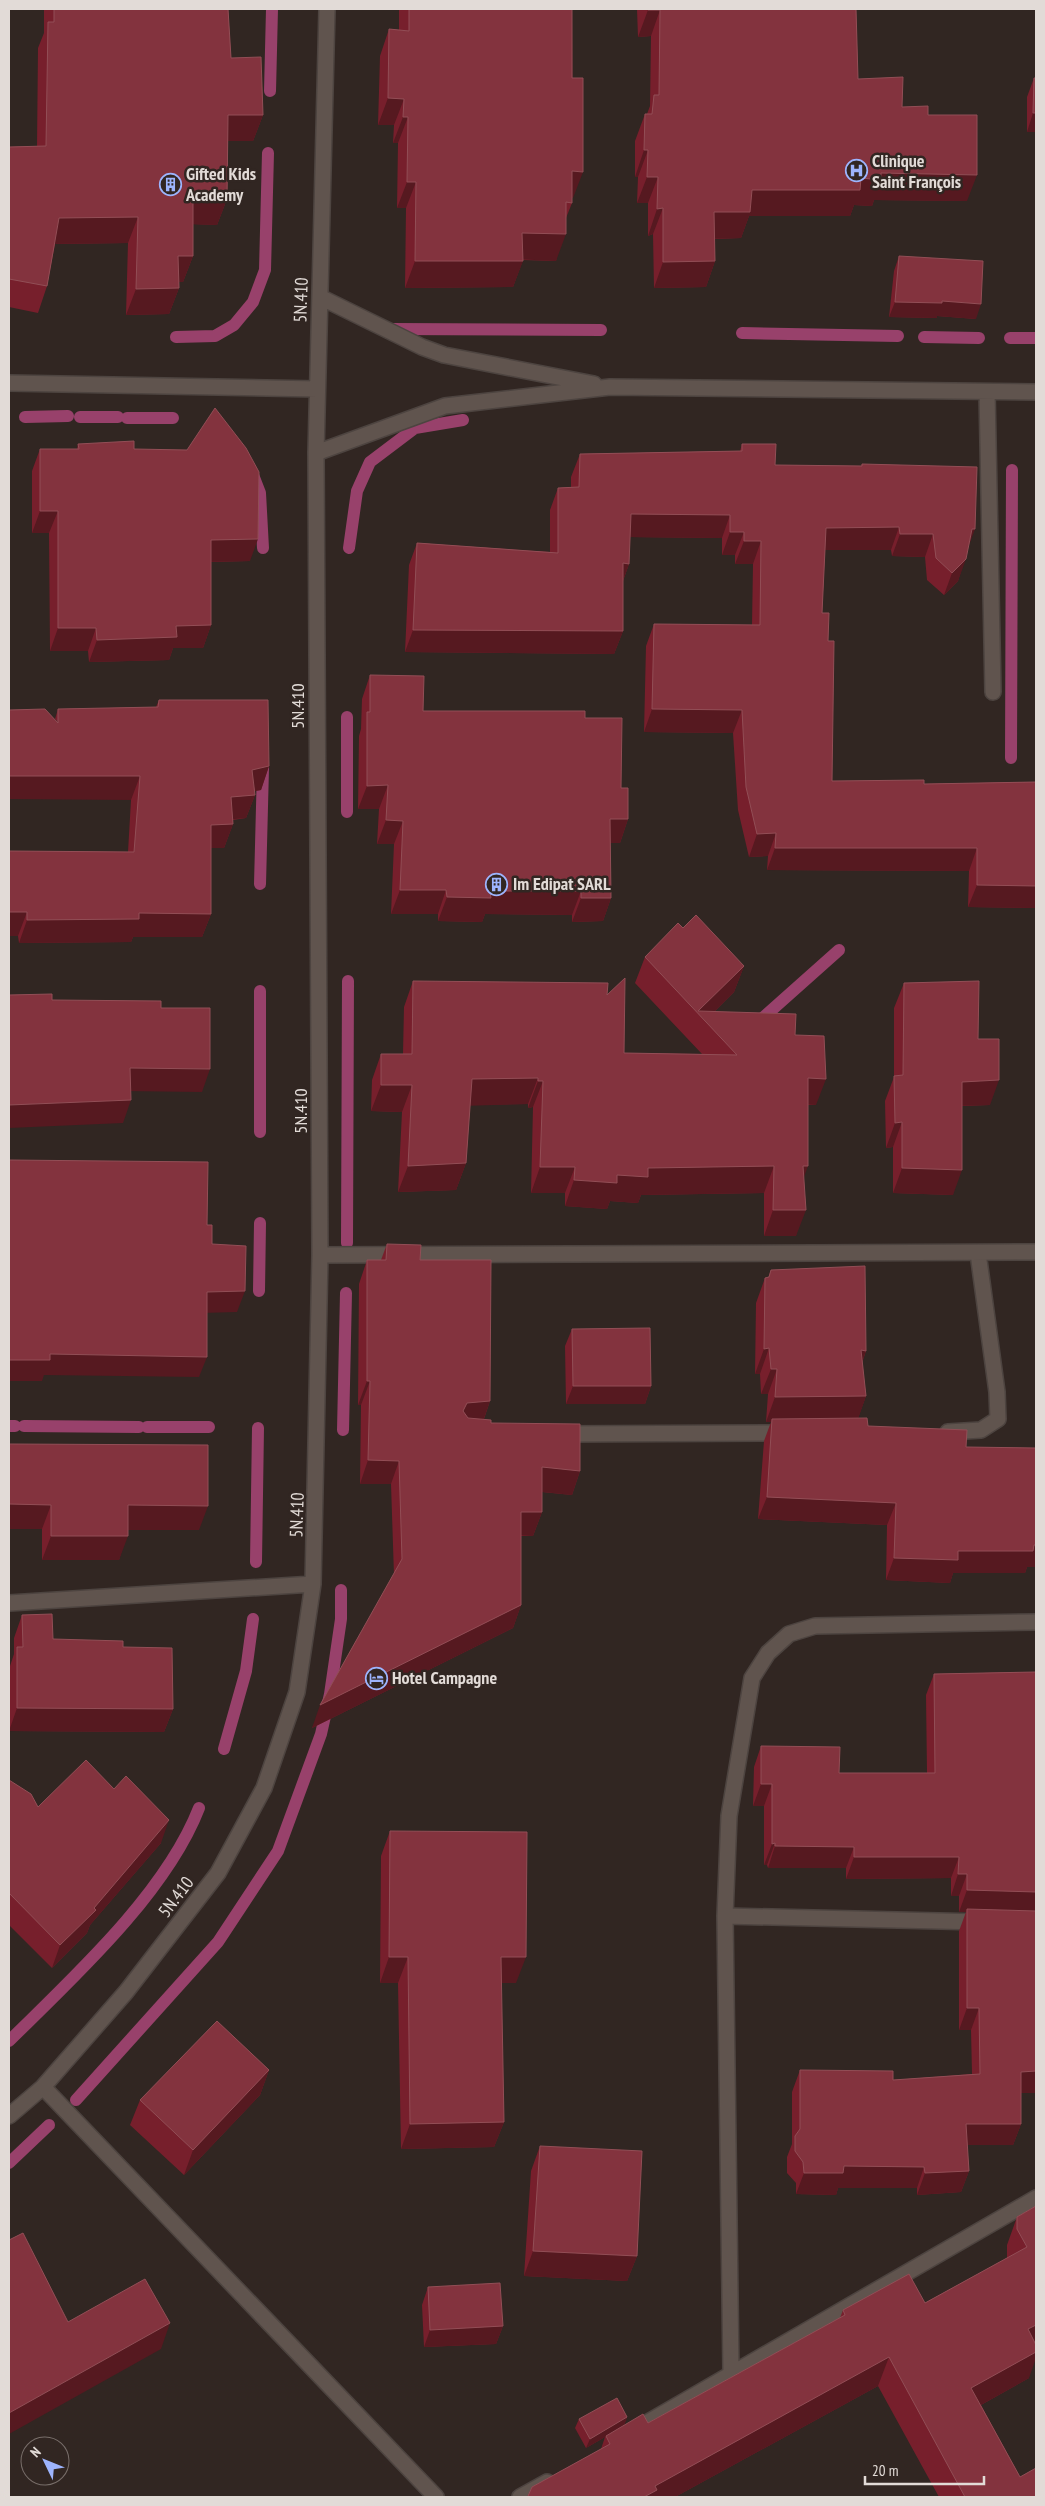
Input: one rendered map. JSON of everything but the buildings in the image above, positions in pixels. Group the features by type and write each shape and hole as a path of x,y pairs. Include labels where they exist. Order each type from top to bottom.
{"street":[{"name":"5N.410","path":"9,2116 43,2087 126,1992 218,1873 259,1797 297,1692 313,1584 320,1255 316,453 327,9"},
{"path":"320,297 422,347 444,355 610,387"},
{"path":"9,383 317,388"},
{"path":"316,453 445,406 610,387 1036,392"},
{"path":"987,392 993,692"},
{"path":"320,1255 1036,1252"},
{"path":"934,1432 982,1430 998,1419 997,1392 978,1253"},
{"path":"542,1434 807,1432"},
{"path":"9,1603 313,1584"},
{"path":"732,2373 725,1916 730,1807 752,1678 768,1653 789,1634 815,1626 1036,1622"},
{"path":"725,1916 997,1922"},
{"path":"43,2087 436,2497"},
{"path":"622,2438 1036,2198"},
{"path":"520,2497 562,2472"}],"waterway":[{"path":"270,91 272,9"},
{"path":"176,337 215,336 234,325 253,302 265,270 268,153"},
{"path":"390,329 601,330"},
{"path":"742,333 898,336"},
{"path":"924,337 979,338"},
{"path":"1010,338 1036,338"},
{"path":"25,417 68,416"},
{"path":"80,417 118,417"},
{"path":"127,418 173,418"},
{"path":"349,548 357,491 370,462 415,428 463,420"},
{"path":"1011,758 1012,470"},
{"path":"253,475 260,493 263,548"},
{"path":"347,717 347,812"},
{"path":"260,884 263,768"},
{"path":"756,1024 839,950"},
{"path":"347,1243 348,981"},
{"path":"260,991 260,1132"},
{"path":"259,1291 260,1223"},
{"path":"343,1430 346,1293"},
{"path":"9,1426 15,1426"},
{"path":"24,1426 139,1427"},
{"path":"147,1427 209,1427"},
{"path":"256,1562 258,1428"},
{"path":"76,2100 218,1942 278,1851 321,1734 330,1694 341,1619 341,1590"},
{"path":"224,1749 246,1671 253,1619"},
{"path":"9,2041 89,1962 142,1902 165,1871 184,1840 199,1808"},
{"path":"9,2163 49,2125"}],"place":[{"name":"Clinique Saint François","path":"856,171"},
{"name":"Gifted Kids Academy","path":"170,184"},
{"name":"Im Edipat SARL","path":"497,884"},
{"name":"Hotel Campagne","path":"376,1678"}]}
